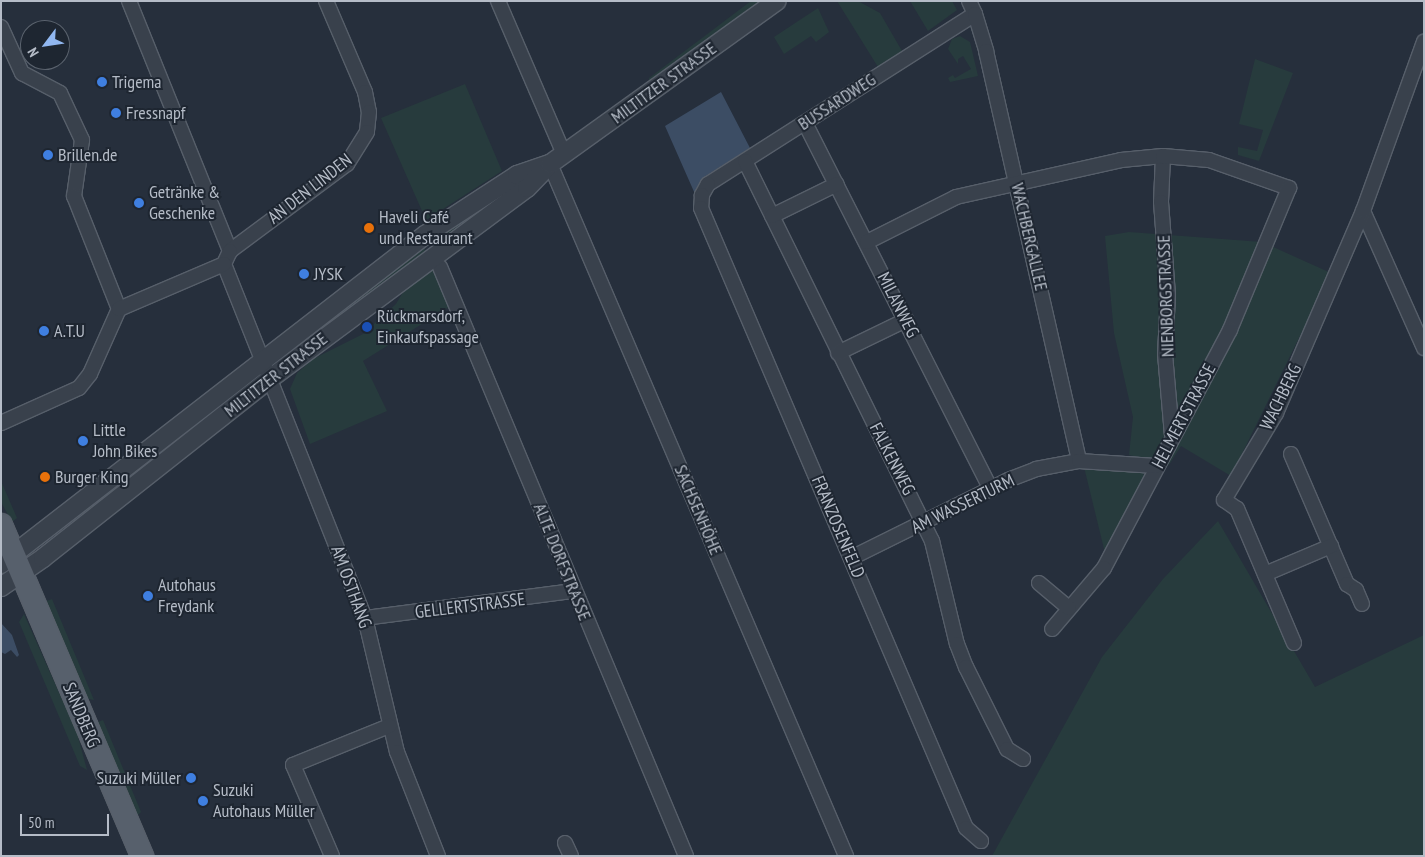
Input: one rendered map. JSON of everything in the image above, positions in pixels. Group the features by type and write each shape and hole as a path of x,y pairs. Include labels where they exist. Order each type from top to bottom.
{"main road":[{"name":"SANDBERG","path":"1,526 12,564 142,856"}],"street":[{"path":"1,423 65,397 79,388 90,374 119,309 224,264 230,251 129,1"},
{"name":"AN DEN LINDEN","path":"230,251 347,164 367,132 369,112 365,92 326,1"},
{"name":"SACHSENHÖHE","path":"498,1 557,159 846,856"},
{"name":"MILTITZER STRASSE","path":"12,564 271,378 526,188 557,159 777,1"},
{"path":"969,1 975,14"},
{"name":"BUSSARDWEG","path":"701,208 702,195 708,184 975,14"},
{"name":"WACHBERGALLEE","path":"975,14 984,44 1079,461"},
{"path":"1,27 22,73 60,93 82,140 74,196 119,309"},
{"path":"1424,42 1363,211 1424,348"},
{"name":"MILANWEG","path":"805,122 991,489"},
{"path":"867,242 956,197 1121,160 1163,156"},
{"name":"HELMERTSTRASSE","path":"1052,629 1104,568 1156,466 1230,330 1289,188 1210,160 1163,156"},
{"name":"NIENBORGSTRASSE","path":"1163,156 1162,202 1168,295 1165,354 1172,436"},
{"name":"MILTITZER STRASSE","path":"1,587 12,564 264,360 454,215 517,174 557,159"},
{"name":"FALKENWEG","path":"745,161 923,522 941,572 960,654 1007,749 1023,759"},
{"path":"772,216 837,184"},
{"name":"FRANZOSENFELD","path":"701,208 966,828 981,841"},
{"name":"WACHBERG","path":"1294,643 1237,509 1224,500 1276,414 1363,211"},
{"name":"AM OSTHANG","path":"224,264 264,360 365,618 389,726 408,784 438,856"},
{"name":"ALTE DORFSTRASSE","path":"440,267 686,856"},
{"path":"838,353 906,320"},
{"path":"1292,454 1348,584 1356,590 1362,604"},
{"name":"AM WASSERTURM","path":"851,558 1036,469 1079,461 1156,466"},
{"path":"1265,574 1332,546"},
{"path":"1039,582 1069,608"},
{"name":"GELLERTSTRASSE","path":"365,618 574,591"},
{"path":"332,856 293,765 389,726"}],"green space":[{"path":"751,1 764,1 649,85 649,78"},
{"path":"837,1 858,1 880,13 902,51 878,67"},
{"path":"910,1 952,1 957,10 928,31"},
{"path":"818,8 829,32 816,42 811,36 784,54 774,37"},
{"path":"960,36 970,42 978,76 950,82 948,78 953,75 955,78 971,69 963,56 958,59 958,64 948,49 952,39"},
{"path":"1255,59 1293,73 1259,161 1238,155 1238,147 1257,151 1263,130 1239,124"},
{"path":"465,84 502,171 426,220 381,118"},
{"path":"528,182 434,247 431,239 501,189"},
{"path":"1129,232 1262,242 1331,273 1231,476 1181,446 1169,465 1129,455 1133,417 1114,333 1105,236"},
{"path":"423,244 426,253 308,343 306,340"},
{"path":"433,268 449,307 363,361 387,411 310,444 290,389 297,373 313,359 363,334 396,304 406,287"},
{"path":"227,399 176,440 161,457 95,506 112,488"},
{"path":"1084,467 1144,471 1143,483 1105,553"},
{"path":"1,481 17,518 12,522 1,502"},
{"path":"1218,521 1315,687 1424,635 1424,856 992,856 1102,657 1163,579"},
{"path":"52,599 94,700 84,698 44,602"},
{"path":"24,614 77,733 87,770 80,766 19,622"},
{"path":"103,720 141,812 137,816 135,816 95,723"}],"water":[{"path":"721,92 750,148 704,177 695,194 665,126"},
{"path":"1,623 12,635 19,655 17,657 11,650 5,654 1,652"}],"place":[{"name":"Trigema","path":"102,82"},
{"name":"Fressnapf","path":"116,113"},
{"name":"Brillen.de","path":"48,155"},
{"name":"Getränke & Geschenke","path":"139,203"},
{"name":"Haveli Café und Restaurant","path":"369,228"},
{"name":"JYSK","path":"304,274"},
{"name":"Rückmarsdorf, Einkaufspassage","path":"367,327"},
{"name":"A.T.U","path":"44,331"},
{"name":"Little John Bikes","path":"83,441"},
{"name":"Burger King","path":"45,477"},
{"name":"Autohaus Freydank","path":"148,596"},
{"name":"Suzuki Müller","path":"191,778"},
{"name":"Suzuki Autohaus Müller","path":"203,801"}]}
